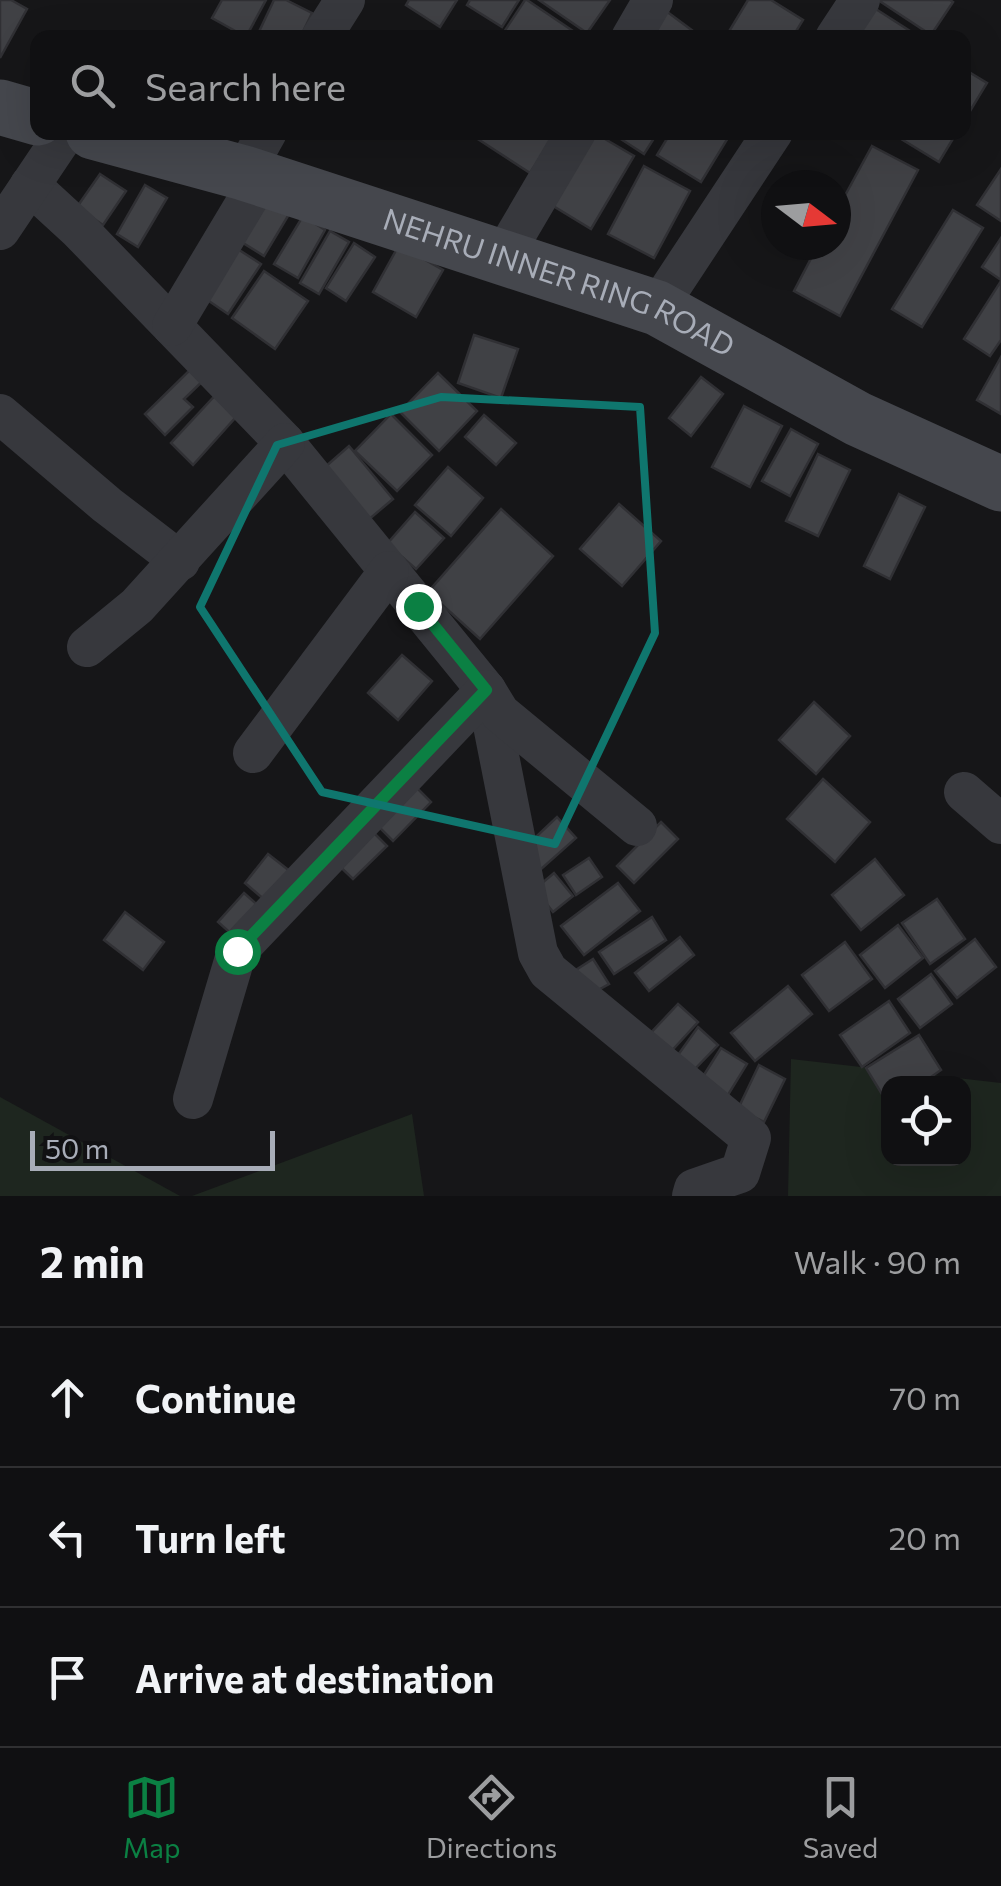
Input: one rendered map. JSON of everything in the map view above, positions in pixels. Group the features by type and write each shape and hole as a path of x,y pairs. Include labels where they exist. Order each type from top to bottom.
{"street":[{"path":"636,30 653,0"},
{"path":"840,30 860,0"},
{"path":"0,108 30,116"},
{"path":"0,230 61,140"},
{"name":"NEHRU INNER RING ROAD","path":"139,140 257,161 502,258 657,308 858,419 1001,484"},
{"path":"502,258 571,140"},
{"path":"657,308 767,140"},
{"path":"172,326 257,161"},
{"path":"30,185 285,443 486,690 500,714 637,826"},
{"path":"0,414 107,505 180,560"},
{"path":"87,646 137,606 285,443"},
{"path":"253,752 389,571"},
{"path":"193,1099 237,951 486,690"},
{"path":"486,690 538,953 548,972 752,1138 740,1173 694,1189 692,1196"},
{"path":"964,792 1001,824"}],"highlighted area":[{"path":"441,397 640,407 655,633 555,844 322,792 200,607 277,445"}],"shaded area":[{"path":"791,1059 940,1076 881,1076 881,1166 971,1166 971,1080 1001,1083 1001,1196 788,1196"},
{"path":"0,1097 180,1196 0,1196"},
{"path":"412,1114 424,1196 192,1196"}],"building":[{"path":"0,0 11,0 27,9 0,58"},
{"path":"222,0 266,0 250,30 233,30 212,18"},
{"path":"274,0 286,0 312,13 304,30 260,30"},
{"path":"409,0 457,0 440,27 406,5"},
{"path":"470,0 519,0 502,27 467,5"},
{"path":"527,0 572,30 505,30"},
{"path":"539,0 610,0 589,30 583,30"},
{"path":"748,0 771,0 803,20 797,30 730,30"},
{"path":"878,0 953,2 934,30 923,30"},
{"path":"868,4 909,30 852,30"},
{"path":"662,8 692,30 647,30"},
{"path":"971,73 987,83 971,109"},
{"path":"479,140 552,140 530,173"},
{"path":"588,140 607,140 634,156 591,229 550,204"},
{"path":"622,140 653,140 644,154"},
{"path":"666,140 727,140 701,182 657,155"},
{"path":"903,140 952,140 939,162"},
{"path":"872,146 918,170 840,316 794,291 810,260 851,260 851,184"},
{"path":"644,166 690,191 654,258 608,234"},
{"path":"1001,169 1001,221 977,205"},
{"path":"100,174 126,191 103,225 77,207"},
{"path":"145,185 167,198 138,247 117,234"},
{"path":"262,194 291,211 264,256 235,238"},
{"path":"953,210 983,228 922,327 892,309"},
{"path":"303,216 325,230 298,278 274,264"},
{"path":"330,231 349,242 319,294 300,283"},
{"path":"1001,238 1001,280 982,267"},
{"path":"354,243 375,257 346,301 326,288"},
{"path":"399,245 443,270 416,317 373,292"},
{"path":"233,246 261,264 228,314 200,295"},
{"path":"264,271 308,301 275,349 232,318"},
{"path":"1001,281 1001,340 990,356 964,339"},
{"path":"474,335 518,349 501,398 458,383"},
{"path":"1001,357 1001,414 977,400"},
{"path":"195,365 207,377 184,399 193,407 165,435 145,414"},
{"path":"438,373 477,411 439,451 400,412"},
{"path":"701,377 723,394 691,436 669,418"},
{"path":"222,388 244,408 193,465 171,443"},
{"path":"744,406 782,426 750,487 712,467"},
{"path":"391,414 432,455 397,491 355,451"},
{"path":"484,415 516,443 496,465 465,437"},
{"path":"791,429 818,444 790,496 762,481"},
{"path":"349,446 393,499 367,521 324,468"},
{"path":"818,454 850,470 818,536 786,521"},
{"path":"448,467 483,498 451,536 415,505"},
{"path":"899,494 925,507 890,579 864,566"},
{"path":"619,504 661,541 622,586 580,549"},
{"path":"501,509 553,556 480,639 428,592"},
{"path":"415,512 444,538 416,569 387,544"},
{"path":"402,655 432,681 398,720 368,693"},
{"path":"814,702 850,736 816,774 779,740"},
{"path":"406,777 431,802 393,841 368,816"},
{"path":"823,779 870,822 835,862 787,819"},
{"path":"557,817 576,838 540,870 522,850"},
{"path":"363,822 387,846 353,879 329,856"},
{"path":"661,822 678,839 634,883 617,866"},
{"path":"268,854 291,872 267,902 245,883"},
{"path":"589,858 602,877 576,895 563,875"},
{"path":"875,859 904,895 861,930 832,895"},
{"path":"554,873 573,896 553,912 535,889"},
{"path":"618,883 640,911 584,955 561,926"},
{"path":"244,893 262,909 236,938 218,922"},
{"path":"937,899 965,939 930,964 902,923"},
{"path":"125,912 164,942 143,970 104,940"},
{"path":"652,917 666,940 614,974 599,952"},
{"path":"898,925 923,958 885,988 860,955"},
{"path":"680,937 694,955 649,991 635,973"},
{"path":"975,939 996,967 957,998 935,971"},
{"path":"845,942 872,979 829,1011 802,975"},
{"path":"593,959 609,984 591,994 568,975"},
{"path":"931,974 952,1004 920,1028 898,999"},
{"path":"788,986 812,1014 755,1061 731,1033"},
{"path":"889,1001 910,1033 862,1067 840,1035"},
{"path":"678,1004 698,1022 666,1057 646,1038"},
{"path":"698,1027 718,1045 691,1073 673,1062"},
{"path":"919,1035 941,1070 932,1076 881,1076 881,1093 866,1068"},
{"path":"721,1048 747,1064 723,1103 697,1086"},
{"path":"759,1065 785,1079 764,1122 738,1109"}],"route":[{"path":"237,951 486,690 418,606"}]}
